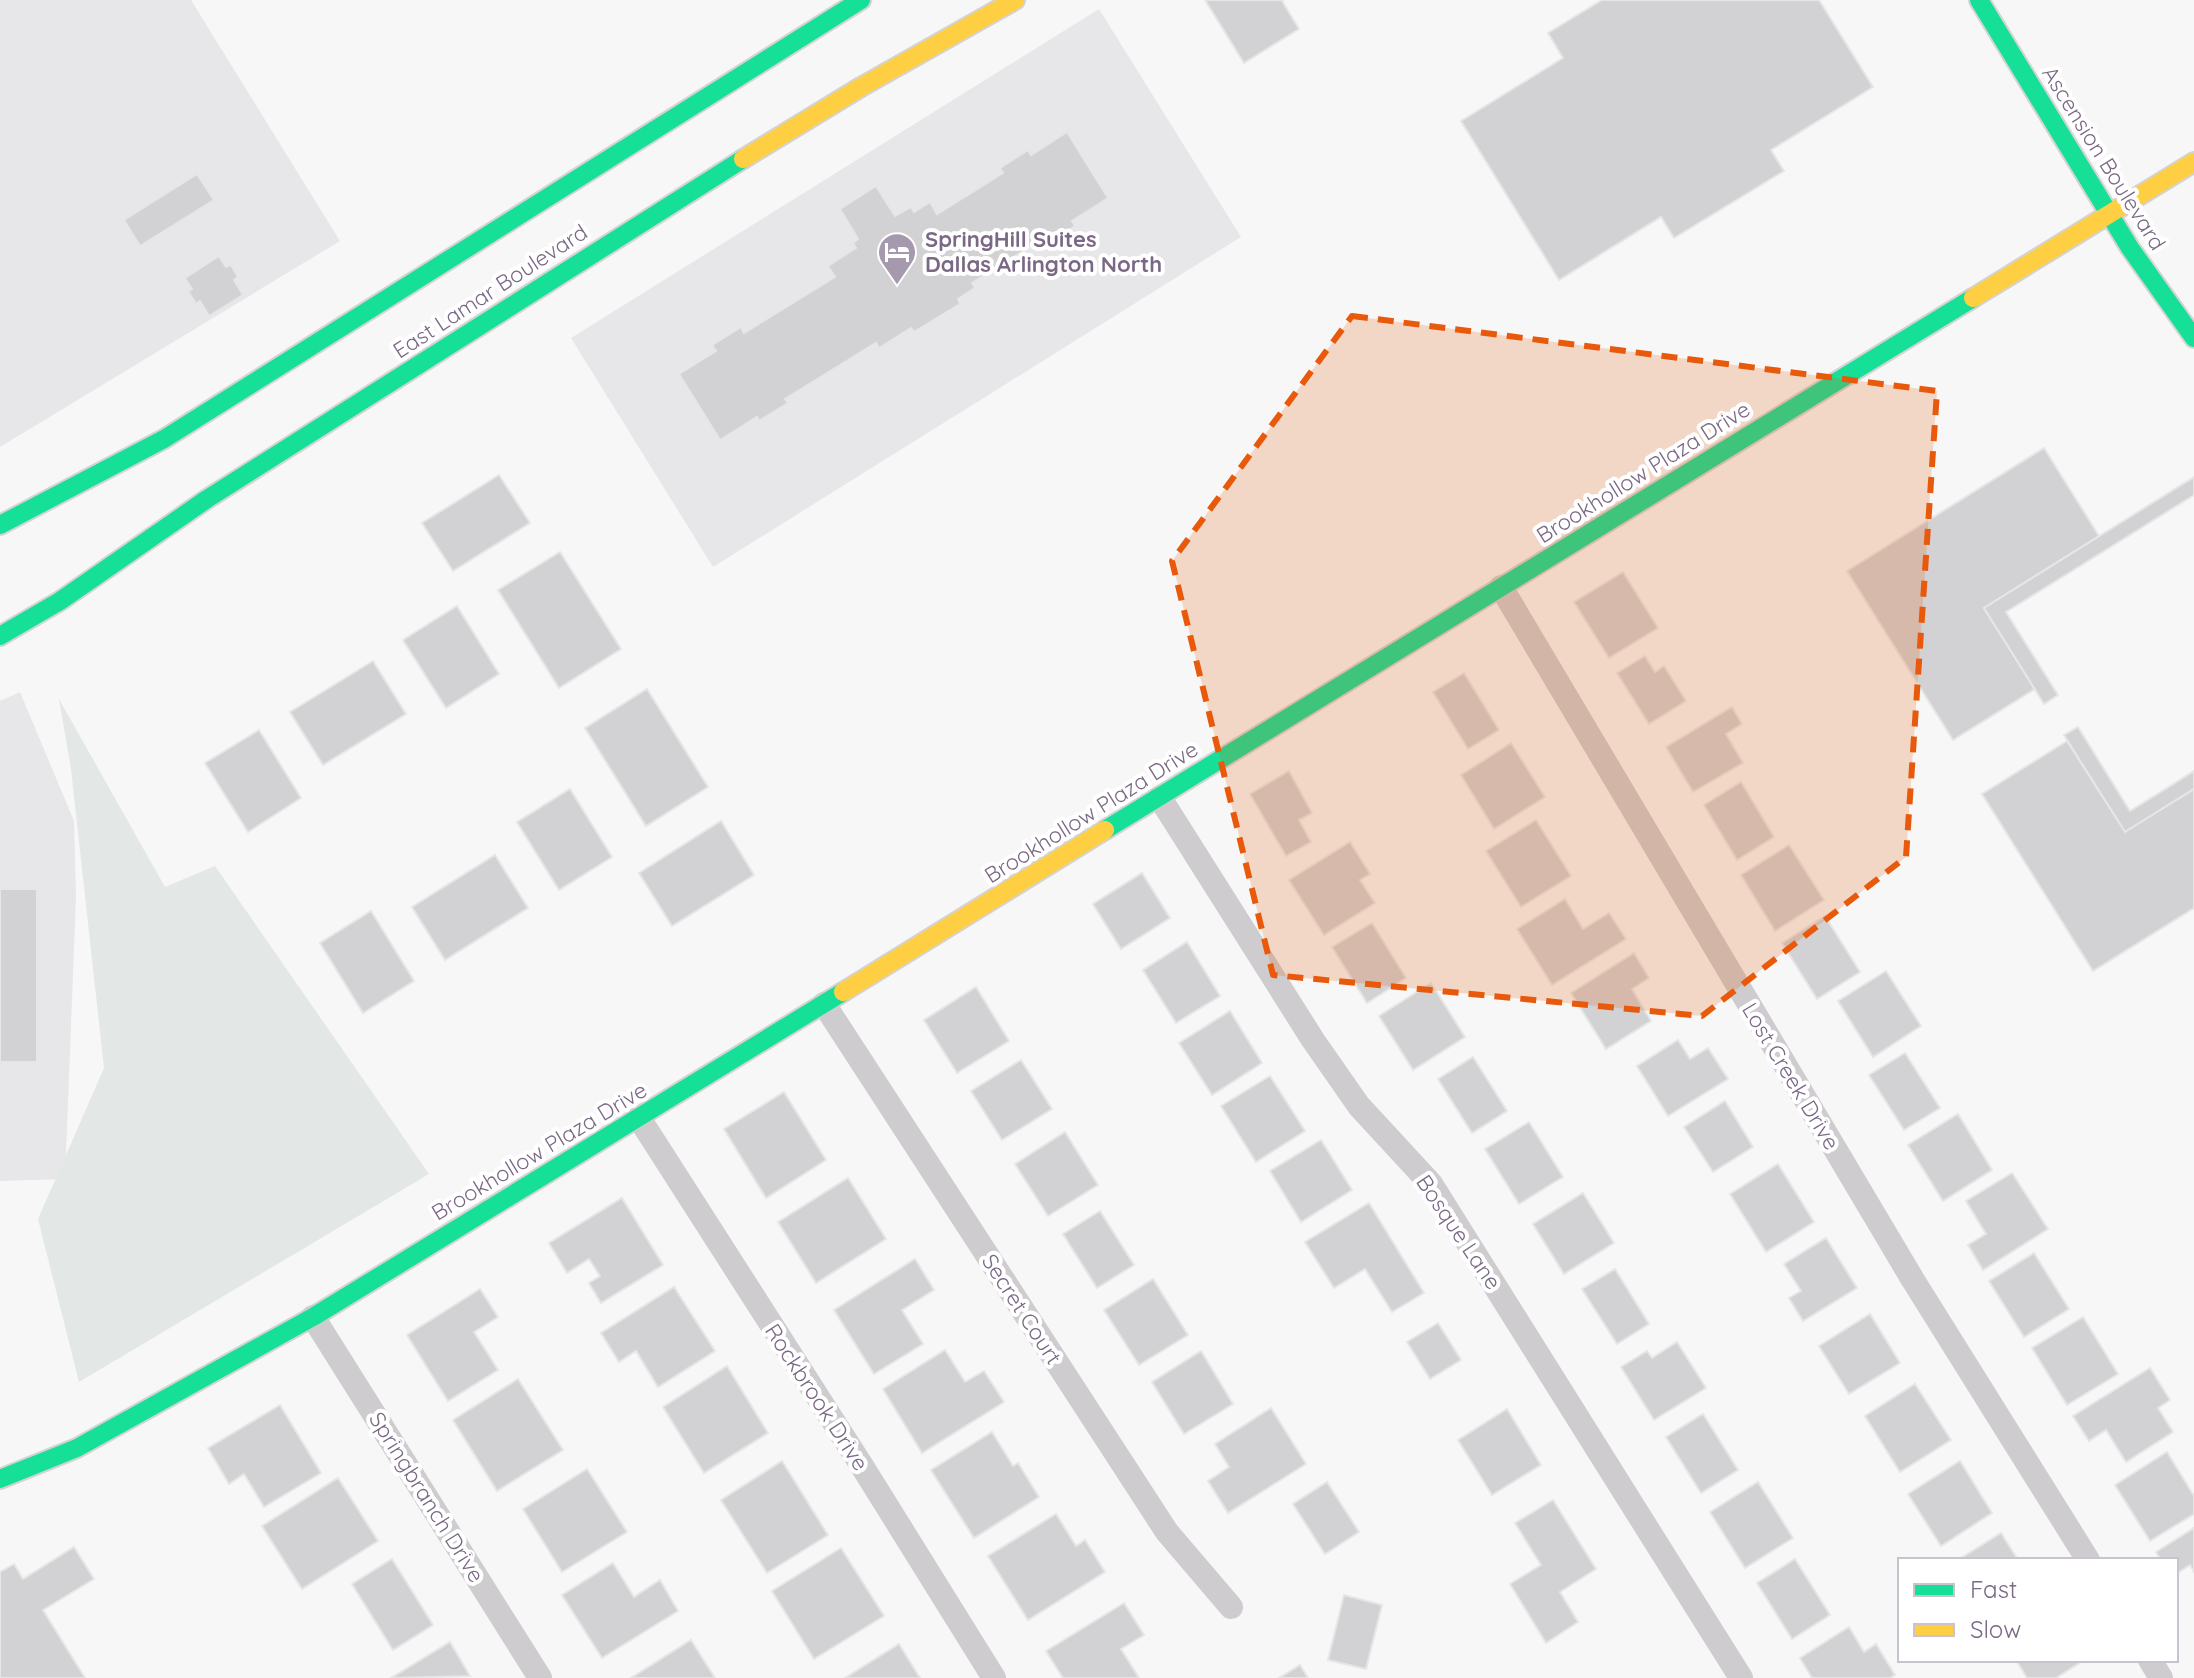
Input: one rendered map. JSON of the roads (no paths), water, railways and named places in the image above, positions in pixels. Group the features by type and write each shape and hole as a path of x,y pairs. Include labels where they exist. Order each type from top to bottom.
{"street":[{"path":"0,525 164,439 861,0"},
{"name":"East Lamar Boulevard","path":"0,636 60,601 207,499 706,181 861,87 1015,0"},
{"name":"Ascension Boulevard","path":"1979,0 2109,214 2194,338"},
{"name":"Brookhollow Plaza Drive","path":"0,1479 77,1448 313,1317 2194,162"},
{"name":"Lost Creek Drive","path":"1501,587 1904,1266 2087,1558"},
{"name":"Bosque Lane","path":"1160,798 1313,1040 1359,1106 1431,1184 1741,1678"},
{"name":"Secret Court","path":"824,1004 1167,1532 1231,1607"},
{"name":"Rockbrook Drive","path":"639,1118 994,1678"},
{"name":"Springbranch Drive","path":"313,1317 540,1678"}],"place":[{"name":"SpringHill Suites Dallas Arlington North","path":"897,286"}]}
